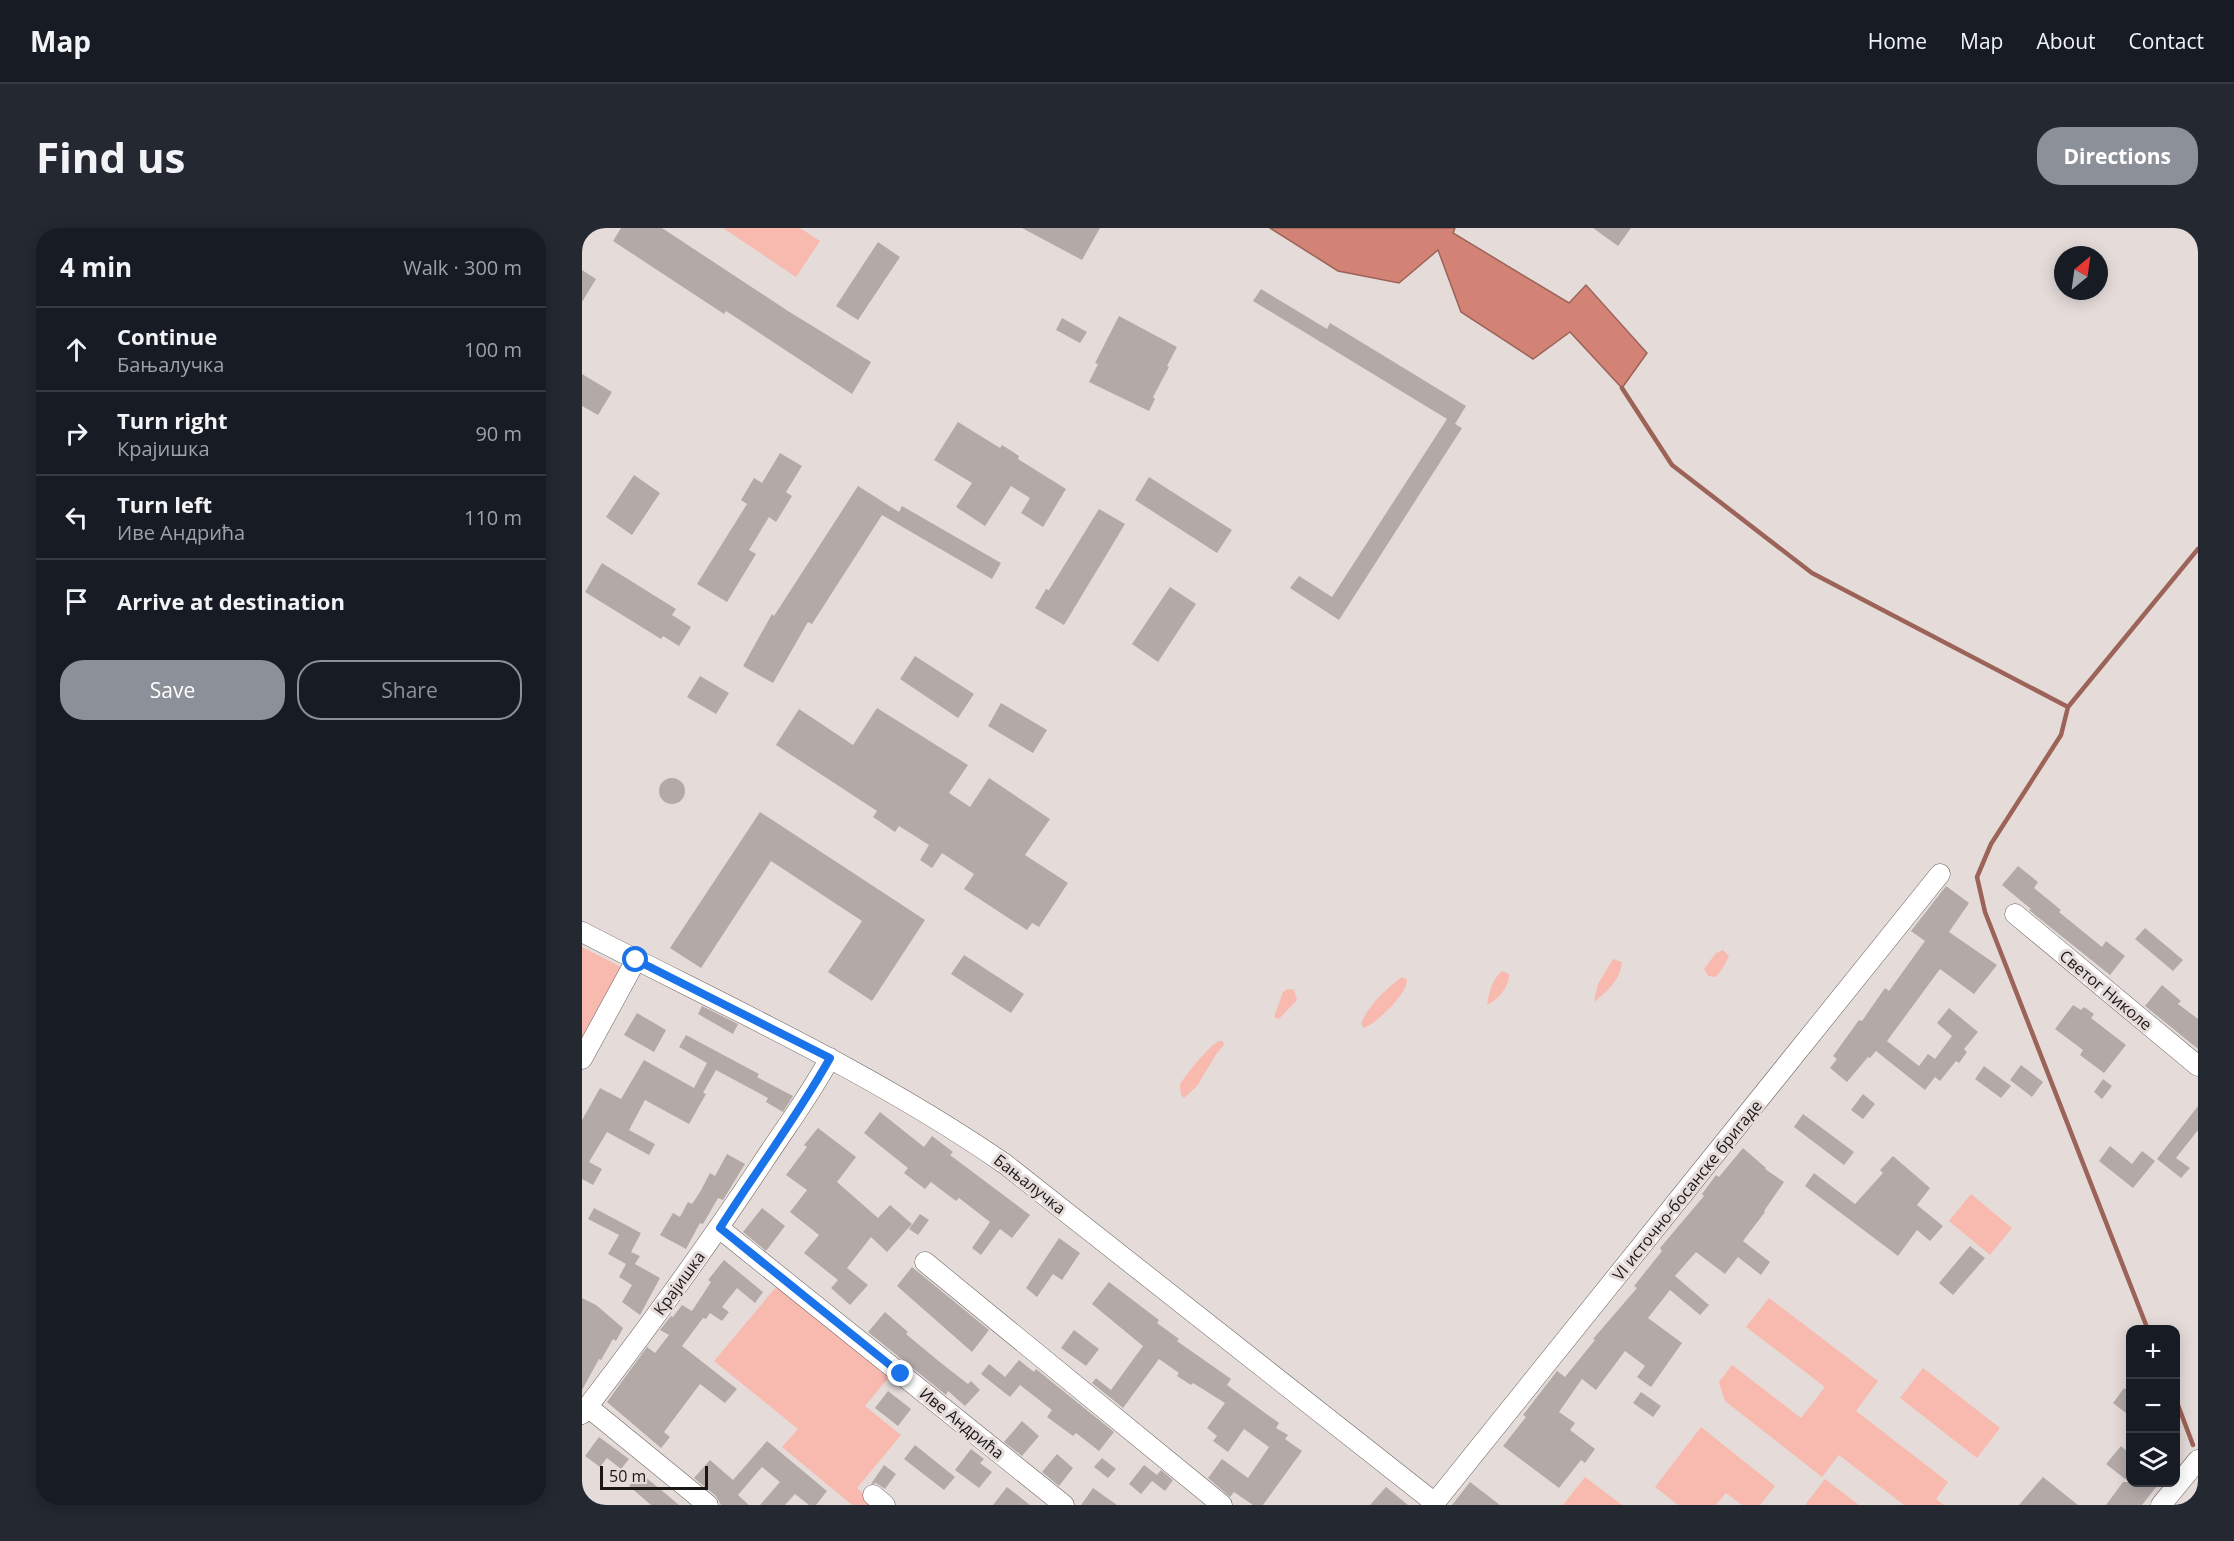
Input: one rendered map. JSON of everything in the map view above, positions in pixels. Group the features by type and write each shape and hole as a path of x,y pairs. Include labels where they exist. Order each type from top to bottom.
{"street":[{"name":"VI источно-босанске бригаде","path":"1434,1504 1940,874"},
{"name":"Светог Николе","path":"2015,914 2198,1065"},
{"name":"Бањалучка","path":"582,932 830,1058 956,1130 1005,1164 1434,1504"},
{"path":"582,1059 636,960"},
{"name":"Крајишка","path":"585,1410 720,1228 783,1131 801,1108 830,1058"},
{"name":"Иве Андрића","path":"720,1228 1064,1505"},
{"path":"925,1262 1222,1505"},
{"path":"585,1410 708,1505"},
{"path":"2161,1505 2198,1460"}],"shaded area":[{"path":"723,228 800,228 820,241 796,277"},
{"path":"1270,228 1455,228 1453,233 1569,303 1586,285 1647,353 1622,388 1570,332 1533,359 1461,312 1438,250 1399,283 1338,271"},
{"path":"582,947 621,967 582,1042"},
{"path":"1723,950 1729,956 1723,968 1716,977 1708,976 1704,969 1716,953"},
{"path":"1613,959 1622,962 1619,974 1609,989 1594,1002 1598,984"},
{"path":"1502,971 1509,974 1508,983 1499,996 1487,1005 1493,982"},
{"path":"1402,977 1407,980 1406,986 1397,1000 1364,1028 1361,1024 1373,1004"},
{"path":"1288,989 1294,990 1297,1000 1279,1019 1274,1017 1283,992"},
{"path":"1219,1041 1223,1041 1224,1045 1197,1086 1184,1098 1180,1087 1182,1081 1204,1054"},
{"path":"1971,1194 2012,1228 1990,1255 1949,1221"},
{"path":"777,1286 889,1377 865,1406 901,1435 857,1488 877,1505 852,1505 782,1447 798,1429 714,1361"},
{"path":"1769,1298 1878,1381 1856,1411 1948,1482 1936,1499 1944,1505 1904,1505 1839,1455 1822,1477 1725,1401 1719,1382 1732,1365 1801,1418 1825,1387 1746,1327"},
{"path":"1923,1368 2000,1428 1977,1458 1900,1398"},
{"path":"1701,1427 1775,1486 1760,1505 1742,1505 1726,1493 1716,1505 1678,1505 1655,1487"},
{"path":"1585,1477 1622,1505 1563,1505"},
{"path":"1825,1479 1859,1505 1805,1505"}],"building":[{"path":"621,228 662,228 788,311 871,362 852,394 726,311 724,314 613,241"},
{"path":"1022,228 1100,228 1082,260"},
{"path":"1593,228 1631,228 1618,246"},
{"path":"878,242 900,257 858,320 836,306"},
{"path":"582,270 596,279 582,302"},
{"path":"1261,289 1327,329 1330,323 1466,406 1455,424 1462,428 1339,620 1290,588 1299,576 1332,597 1447,419 1253,301"},
{"path":"1119,316 1177,347 1153,397 1155,399 1149,411 1089,382 1098,364 1095,363"},
{"path":"1062,318 1087,332 1080,343 1056,330"},
{"path":"582,374 612,392 598,415 582,406"},
{"path":"958,422 1000,448 1002,445 1019,456 1018,459 1066,489 1043,527 1021,513 1030,498 1011,486 985,526 956,507 972,483 934,460"},
{"path":"780,453 802,466 786,492 792,496 776,522 769,517 749,550 756,554 727,602 697,584 747,504 741,500 754,478 762,483"},
{"path":"634,475 660,493 632,535 606,517"},
{"path":"1149,477 1232,530 1217,553 1135,500"},
{"path":"858,486 899,512 902,506 1001,563 992,579 882,515 812,624 808,622 773,683 743,666 772,614 774,616"},
{"path":"1099,509 1125,524 1064,625 1035,608 1046,589 1049,590"},
{"path":"602,563 676,609 672,615 691,627 679,646 663,636 661,639 585,592"},
{"path":"1170,587 1196,604 1158,662 1132,644"},
{"path":"915,656 974,694 958,718 900,679"},
{"path":"700,676 729,693 716,714 687,697"},
{"path":"1001,703 1047,730 1033,753 988,726"},
{"path":"877,708 968,765 949,793 970,807 989,778 1050,819 1025,855 1068,883 1039,927 1032,923 1027,930 964,889 974,874 942,853 932,868 920,860 929,845 899,826 895,832 873,817 877,811 776,745 799,709 853,745"},
{"path":"672,778 681,782 685,791 681,800 672,804 663,800 659,791 663,782"},
{"path":"760,812 925,920 872,1001 828,972 862,921 771,861 701,968 670,948"},
{"path":"2018,866 2038,882 2034,888 2061,910 2059,912 2102,947 2106,941 2125,956 2110,975 2029,910 2031,909 2002,885"},
{"path":"1946,886 1969,903 1949,932 1997,965 1974,994 1940,969 1887,1041 1919,1066 1928,1054 1935,1059 1952,1036 1937,1023 1949,1008 1978,1032 1964,1049 1967,1052 1959,1063 1956,1061 1940,1081 1935,1077 1925,1090 1876,1051 1847,1082 1830,1068 1837,1059 1833,1056 1885,988 1889,991 1925,941 1911,931"},
{"path":"2145,928 2183,960 2173,971 2135,939"},
{"path":"964,955 1024,994 1011,1013 951,974"},
{"path":"2162,985 2181,1001 2178,1004 2198,1019 2198,1049 2145,1006"},
{"path":"2073,1005 2081,1010 2084,1007 2094,1014 2091,1018 2126,1045 2104,1073 2080,1055 2083,1050 2055,1029"},
{"path":"702,1006 738,1024 733,1034 698,1014"},
{"path":"637,1013 666,1030 654,1052 624,1035"},
{"path":"686,1035 759,1074 757,1077 793,1096 783,1112 766,1102 768,1098 716,1070 689,1124 645,1100 629,1130 655,1144 649,1155 607,1132 589,1162 602,1169 593,1185 582,1179 582,1120 600,1088 621,1099 644,1060 694,1088 707,1063 679,1047"},
{"path":"2021,1065 2043,1082 2032,1097 2010,1080"},
{"path":"1984,1066 2011,1086 2001,1098 1975,1079"},
{"path":"2103,1079 2112,1086 2102,1099 2094,1092"},
{"path":"1863,1094 1875,1104 1863,1119 1851,1110"},
{"path":"2198,1106 2198,1130 2176,1158 2190,1168 2181,1178 2157,1159"},
{"path":"880,1112 924,1147 932,1136 953,1152 950,1155 1030,1215 1012,1238 1000,1229 981,1255 972,1248 990,1222 959,1198 956,1201 931,1182 925,1189 904,1173 908,1168 864,1133"},
{"path":"1803,1114 1854,1152 1844,1165 1794,1127"},
{"path":"818,1128 856,1157 837,1182 878,1218 890,1205 912,1224 887,1252 871,1237 847,1268 868,1285 850,1305 831,1288 838,1280 804,1253 819,1235 790,1212 807,1190 786,1175 807,1147 804,1145"},
{"path":"2110,1146 2132,1164 2142,1151 2155,1161 2133,1188 2099,1161"},
{"path":"1743,1148 1765,1169 1784,1182 1743,1241 1770,1262 1761,1275 1738,1257 1725,1274 1696,1252 1675,1276 1709,1305 1700,1315 1670,1290 1648,1318 1682,1343 1651,1387 1637,1377 1645,1366 1625,1351 1596,1390 1582,1379 1559,1412 1575,1423 1570,1430 1595,1449 1585,1463 1581,1460 1559,1488 1503,1446 1526,1417 1523,1415 1557,1371 1565,1377 1595,1340 1593,1339 1637,1288 1634,1286 1662,1251 1660,1248 1704,1196 1702,1194 1716,1175 1719,1177"},
{"path":"727,1154 745,1164 723,1200 718,1198 703,1224 700,1223 686,1249 660,1235 673,1213 680,1217 688,1202 692,1204 710,1173 715,1176"},
{"path":"1893,1156 1930,1188 1917,1205 1943,1226 1930,1241 1917,1230 1898,1256 1805,1186 1814,1173 1855,1204 1883,1173 1880,1170"},
{"path":"594,1208 641,1233 631,1252 640,1256 635,1264 660,1278 640,1315 622,1302 632,1285 619,1277 626,1264 608,1254 619,1235 588,1219"},
{"path":"762,1208 785,1226 766,1251 743,1232"},
{"path":"920,1214 929,1220 918,1235 909,1229"},
{"path":"1059,1238 1080,1253 1062,1280 1053,1274 1037,1297 1026,1288"},
{"path":"1970,1246 1985,1258 1953,1295 1939,1283"},
{"path":"724,1260 763,1292 755,1303 737,1288 722,1307 729,1312 722,1321 710,1313 706,1319 703,1318 682,1346 737,1389 725,1403 700,1384 664,1432 670,1437 661,1448 607,1402 647,1347 655,1353 669,1335 660,1330 671,1316 673,1317 682,1305 692,1311 711,1282 708,1280"},
{"path":"912,1267 989,1330 972,1352 897,1286"},
{"path":"1109,1282 1159,1320 1157,1323 1179,1339 1177,1341 1231,1379 1227,1385 1279,1423 1276,1428 1288,1435 1285,1439 1302,1451 1263,1505 1253,1505 1234,1492 1230,1497 1208,1478 1222,1459 1248,1478 1269,1447 1244,1429 1228,1452 1213,1441 1217,1436 1207,1428 1225,1403 1177,1376 1179,1373 1159,1359 1123,1408 1092,1383 1096,1378 1111,1390 1143,1346 1092,1304"},
{"path":"582,1298 596,1305 623,1328 616,1341 613,1339 601,1360 599,1359 582,1390"},
{"path":"885,1312 908,1332 906,1334 941,1363 968,1384 971,1381 980,1390 965,1406 948,1391 946,1395 868,1332"},
{"path":"1074,1330 1099,1349 1086,1366 1061,1348"},
{"path":"1019,1360 1034,1372 1036,1369 1114,1432 1099,1451 1076,1433 1073,1436 1047,1417 1052,1410 1020,1385 1010,1397 981,1374 989,1364 1005,1377"},
{"path":"2124,1388 2126,1389 2126,1413 2113,1403"},
{"path":"888,1391 911,1409 898,1426 875,1408"},
{"path":"1641,1392 1661,1406 1653,1417 1633,1403"},
{"path":"1022,1421 1039,1436 1022,1456 1004,1442"},
{"path":"599,1437 629,1459 621,1469 607,1458 600,1467 585,1456"},
{"path":"767,1441 827,1491 816,1505 809,1505 795,1494 785,1505 760,1505 780,1482 762,1467 738,1495 749,1505 721,1505 716,1496 694,1478 710,1460 733,1480"},
{"path":"915,1445 955,1477 944,1490 904,1459"},
{"path":"2121,1446 2126,1450 2126,1480 2106,1464"},
{"path":"971,1449 984,1459 980,1463 992,1472 979,1488 955,1470"},
{"path":"1057,1454 1073,1468 1059,1486 1042,1472"},
{"path":"1102,1458 1116,1469 1108,1478 1094,1467"},
{"path":"884,1465 896,1474 885,1489 876,1483 871,1484"},
{"path":"1144,1465 1157,1475 1161,1470 1173,1480 1165,1491 1152,1481 1141,1494 1129,1484"},
{"path":"640,1473 679,1505 651,1505 629,1486"},
{"path":"2043,1477 2078,1505 2019,1505"},
{"path":"1470,1482 1500,1505 1452,1505"},
{"path":"2123,1482 2126,1482 2126,1487 2156,1487 2142,1505 2106,1505"},
{"path":"1007,1487 1030,1505 993,1505"},
{"path":"1386,1487 1408,1505 1370,1505"},
{"path":"1093,1488 1117,1505 1081,1505"}],"waterway":[{"path":"1622,388 1672,465 1812,573 2068,707 2061,735 1991,844 1977,877 1985,912 2146,1325"},
{"path":"2068,707 2198,549"},
{"path":"2180,1411 2193,1445"}],"route":[{"path":"636,960 830,1058 801,1108 783,1131 720,1228 901,1374"}]}
